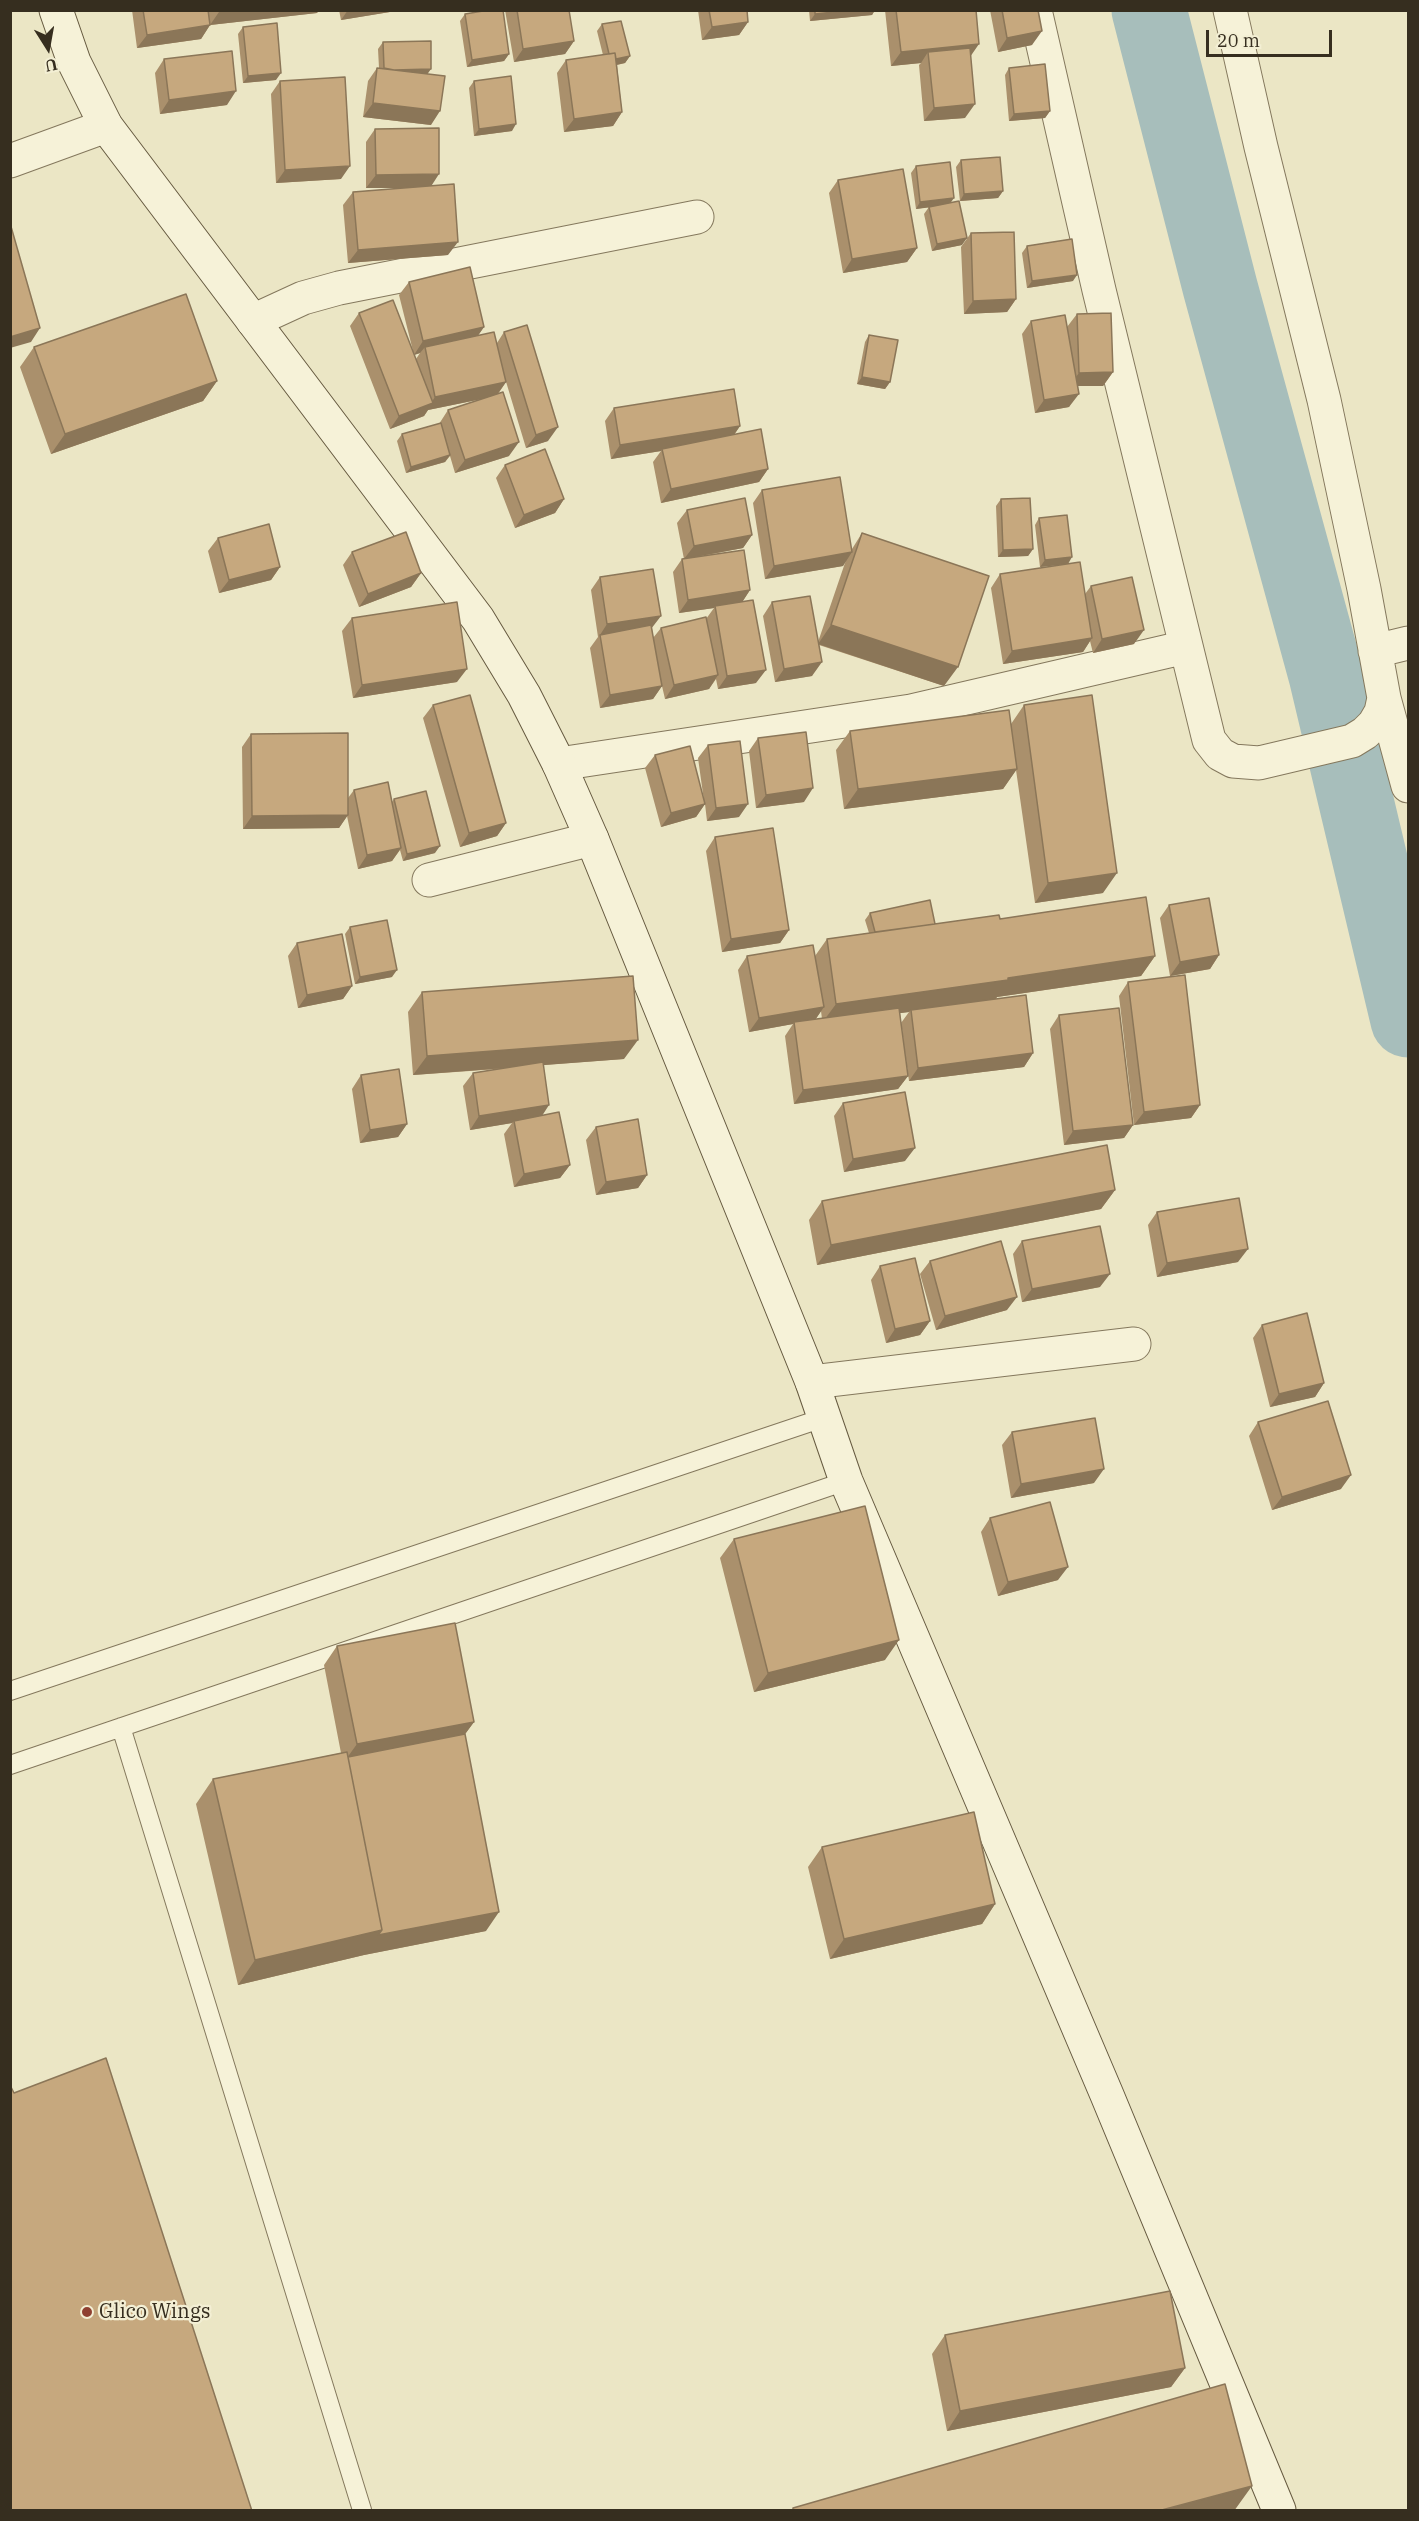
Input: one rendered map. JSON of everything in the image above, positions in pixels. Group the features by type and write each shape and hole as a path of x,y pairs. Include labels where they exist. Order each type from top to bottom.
{"street":[{"path":"56,10 74,62 106,126 478,619 524,695 559,764 592,839 812,1382 846,1481 1111,2106 1279,2511"},
{"path":"1035,10 1102,302 1209,740 1220,754 1233,761 1258,763 1352,741 1374,724 1381,712 1384,698"},
{"path":"1230,10 1261,147 1324,400 1384,698 1408,786"},
{"path":"10,161 106,126"},
{"path":"253,321 303,298 339,288 698,216"},
{"path":"1375,651 1408,643"},
{"path":"559,764 911,711 1186,647"},
{"path":"429,880 592,839"},
{"path":"812,1382 1134,1344"}],"lane":[{"path":"10,1691 823,1418"},
{"path":"10,1765 846,1481"},
{"path":"120,1727 362,2511"}],"building":[{"path":"143,10 208,10 210,25 147,35"},
{"path":"503,10 509,54 472,60 465,14"},
{"path":"517,10 569,10 574,41 523,49"},
{"path":"709,10 747,10 748,22 712,27"},
{"path":"815,10 853,10 815,14"},
{"path":"896,10 976,10 979,44 901,52"},
{"path":"1002,10 1038,10 1042,31 1007,38"},
{"path":"621,21 630,56 616,59 615,53 609,54 602,24"},
{"path":"277,23 281,73 248,76 243,27"},
{"path":"431,41 431,69 384,68 383,42"},
{"path":"970,48 975,104 934,108 928,52"},
{"path":"232,51 236,91 169,100 164,59"},
{"path":"615,53 622,112 574,119 566,60"},
{"path":"1045,64 1050,111 1014,114 1009,68"},
{"path":"377,68 445,76 440,111 373,103"},
{"path":"511,76 516,124 479,129 474,81"},
{"path":"345,77 350,166 285,170 280,81"},
{"path":"439,128 439,174 376,175 375,129"},
{"path":"1000,157 1003,191 964,194 961,160"},
{"path":"950,162 954,198 920,202 916,166"},
{"path":"903,169 917,248 852,259 838,180"},
{"path":"454,184 458,242 358,250 353,192"},
{"path":"959,201 967,238 937,244 929,207"},
{"path":"10,223 40,328 10,337"},
{"path":"1014,232 1016,299 973,301 971,233"},
{"path":"1072,239 1077,275 1032,281 1027,246"},
{"path":"470,267 484,327 423,341 409,282"},
{"path":"186,294 217,381 65,434 34,347"},
{"path":"393,300 433,403 399,416 359,313"},
{"path":"1111,313 1113,372 1079,373 1077,314"},
{"path":"1065,315 1079,394 1044,400 1031,321"},
{"path":"527,325 558,427 536,435 504,332"},
{"path":"494,332 506,382 435,397 425,347"},
{"path":"869,335 898,340 890,382 862,377"},
{"path":"734,389 740,426 620,445 614,408"},
{"path":"503,392 519,442 465,460 448,410"},
{"path":"441,423 450,455 411,467 402,434"},
{"path":"761,429 768,469 671,489 662,449"},
{"path":"545,449 564,499 524,515 505,465"},
{"path":"840,477 852,552 774,566 762,490"},
{"path":"745,498 752,535 694,546 687,510"},
{"path":"1030,498 1033,549 1003,550 1001,499"},
{"path":"1067,515 1072,557 1045,560 1039,518"},
{"path":"269,524 280,567 229,580 218,538"},
{"path":"406,532 421,573 368,594 352,552"},
{"path":"862,533 989,576 958,667 831,625"},
{"path":"744,550 750,590 688,600 682,559"},
{"path":"1080,562 1092,638 1012,651 1000,574"},
{"path":"653,569 661,616 607,624 600,577"},
{"path":"1132,577 1144,630 1102,639 1091,586"},
{"path":"810,596 822,662 784,669 772,602"},
{"path":"753,600 766,670 727,676 715,606"},
{"path":"457,602 467,669 362,685 352,618"},
{"path":"706,617 718,675 674,685 661,628"},
{"path":"651,625 662,686 610,695 600,635"},
{"path":"470,695 506,823 469,833 433,705"},
{"path":"1092,695 1117,873 1048,883 1024,705"},
{"path":"1009,710 1017,769 858,789 850,731"},
{"path":"806,732 813,788 766,795 758,738"},
{"path":"348,733 348,815 252,816 251,734"},
{"path":"740,741 748,804 716,808 708,745"},
{"path":"690,746 705,804 671,813 655,755"},
{"path":"388,782 401,848 367,855 354,790"},
{"path":"426,791 440,846 407,854 394,799"},
{"path":"773,828 789,930 731,939 715,837"},
{"path":"1146,897 1155,956 1008,978 1008,980 836,1004 827,939 999,915 1000,919"},
{"path":"1209,898 1219,955 1180,962 1169,905"},
{"path":"930,900 935,924 875,932 870,913"},
{"path":"387,920 397,970 360,977 350,927"},
{"path":"342,934 352,986 307,995 297,943"},
{"path":"813,945 824,1007 759,1018 747,956"},
{"path":"1185,975 1200,1105 1144,1112 1128,982"},
{"path":"633,976 638,1040 427,1056 422,992"},
{"path":"1026,995 1033,1053 918,1068 911,1010"},
{"path":"899,1008 908,1076 803,1090 794,1022"},
{"path":"1119,1008 1133,1125 1073,1131 1059,1015"},
{"path":"543,1062 549,1105 479,1116 473,1073"},
{"path":"399,1069 407,1124 370,1130 361,1075"},
{"path":"905,1092 915,1148 853,1159 843,1103"},
{"path":"559,1112 570,1165 524,1174 514,1121"},
{"path":"638,1119 647,1175 606,1182 596,1127"},
{"path":"1107,1145 1115,1190 831,1245 822,1201"},
{"path":"1239,1198 1248,1249 1167,1263 1157,1212"},
{"path":"1100,1226 1110,1274 1032,1289 1022,1241"},
{"path":"1001,1241 1017,1297 945,1316 930,1261"},
{"path":"915,1258 930,1321 895,1329 880,1266"},
{"path":"1307,1313 1324,1383 1279,1394 1262,1325"},
{"path":"1328,1401 1351,1475 1282,1497 1258,1422"},
{"path":"1095,1418 1104,1469 1021,1484 1012,1432"},
{"path":"1050,1502 1068,1567 1008,1582 990,1518"},
{"path":"865,1506 899,1640 768,1673 734,1539"},
{"path":"455,1623 474,1722 357,1744 337,1646"},
{"path":"465,1734 499,1912 378,1935 382,1930 348,1757"},
{"path":"347,1752 382,1930 255,1960 213,1779"},
{"path":"974,1812 995,1904 844,1939 822,1847"},
{"name":"Glico Wings","path":"106,2058 252,2511 10,2511 10,2085 14,2093"},
{"path":"1170,2291 1185,2368 960,2411 945,2335"},
{"path":"1225,2384 1252,2486 1158,2511 793,2511 793,2508"}],"waterway":[{"path":"1149,10 1220,287 1326,675 1408,1020"}],"place":[{"name":"Glico Wings","path":"87,2312"}]}
